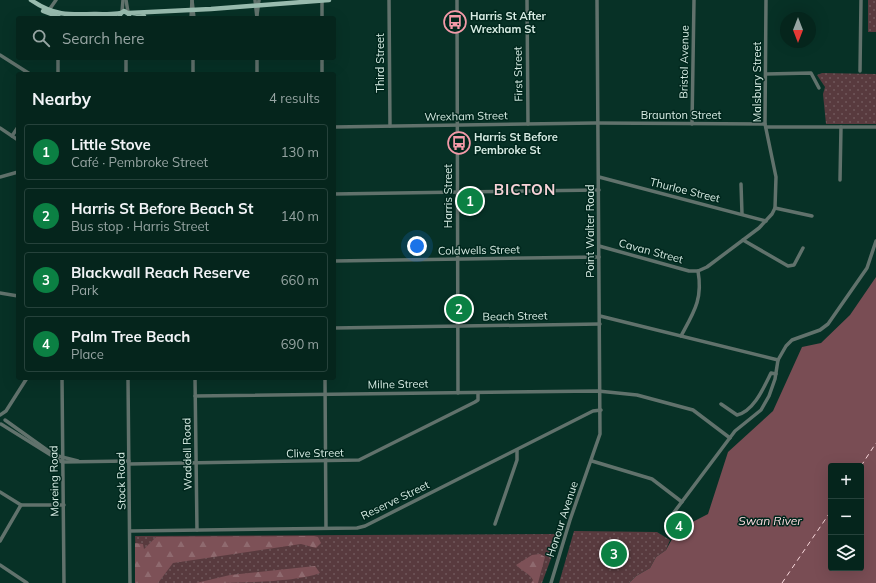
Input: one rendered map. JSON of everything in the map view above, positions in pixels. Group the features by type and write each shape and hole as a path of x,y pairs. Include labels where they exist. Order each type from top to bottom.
{"main road":[{"path":"26,0 45,12 58,16 192,11"},
{"path":"31,0 58,16"},
{"path":"149,16 258,4 329,0"}],"street":[{"path":"49,10 56,0"},
{"path":"121,14 123,0"},
{"path":"126,0 128,14"},
{"path":"192,0 192,16"},
{"path":"255,0 258,4 257,16"},
{"path":"322,0 322,16"},
{"name":"Third Street","path":"389,0 390,126"},
{"name":"Harris Street","path":"457,0 458,393"},
{"name":"First Street","path":"527,0 528,124"},
{"name":"Point Walter Road","path":"592,460 600,434 601,410 597,0"},
{"name":"Bristol Avenue","path":"692,124 694,0"},
{"name":"Malsbury Street","path":"766,0 765,125 776,177 775,208"},
{"path":"860,71 861,0"},
{"path":"0,55 27,72"},
{"path":"57,72 58,60"},
{"path":"126,60 126,72"},
{"path":"193,60 193,72"},
{"path":"257,60 257,72"},
{"path":"322,60 322,72"},
{"path":"766,74 811,73 819,88"},
{"name":"Wrexham Street","path":"336,127 598,124"},
{"name":"Braunton Street","path":"598,124 876,127"},
{"path":"840,180 841,127"},
{"path":"0,128 16,139"},
{"path":"12,136 16,130"},
{"path":"0,177 16,173"},
{"name":"Thurloe Street","path":"599,177 766,221"},
{"path":"741,184 742,214"},
{"path":"336,194 599,190"},
{"path":"681,336 694,313 700,294 698,271 707,267 743,240 766,221 775,208 812,216"},
{"path":"743,240 788,266 794,265 803,248"},
{"path":"666,523 735,431 761,410 769,396 776,374 778,360 786,346 792,340 820,330 828,324 867,268 876,241"},
{"name":"Cavan Street","path":"599,246 689,271 698,271"},
{"name":"Coldwells Street","path":"336,261 599,257"},
{"path":"0,294 16,296"},
{"path":"600,316 778,360"},
{"name":"Beach Street","path":"336,328 600,324"},
{"path":"721,404 738,415 743,414 756,399 772,373 776,374"},
{"path":"26,380 6,411 4,419 0,424 62,462"},
{"name":"Moreing Road","path":"62,380 64,583"},
{"name":"Stock Road","path":"128,380 130,583"},
{"name":"Waddell Road","path":"195,380 197,530"},
{"path":"325,380 326,528"},
{"name":"Milne Street","path":"195,396 478,392 601,392 637,394 693,410 730,438"},
{"name":"Clive Street","path":"62,462 196,463 350,461 365,458 475,402 478,400 478,392"},
{"name":"Reserve Street","path":"130,531 365,526 593,412 601,410"},
{"path":"0,415 6,411"},
{"name":"Clive Street","path":"0,415 51,453 79,461"},
{"path":"495,524 517,460 517,450"},
{"path":"592,460 652,479 682,502"},
{"name":"Honour Avenue","path":"550,583 570,520 592,460"},
{"path":"0,492 21,505 64,505"},
{"path":"0,541 21,505"},
{"path":"0,565 27,583"}],"shaded area":[{"path":"868,0 876,0 876,32 868,32"},
{"path":"822,73 876,74 876,124 826,124 823,94 825,87 817,75"},
{"path":"574,531 657,532 670,540 666,550 656,557 650,568 636,576 629,583 559,583"},
{"path":"560,534 542,583 137,583 135,536"}],"green space":[{"path":"156,537 318,537 321,543 316,548 301,544 173,563 158,583 135,583 135,543 143,544 144,549"},
{"path":"540,554 545,557 538,583 531,583 533,580 516,565 532,555"},
{"path":"315,566 320,573 294,579 260,582 196,583 230,575"}],"water":[{"name":"Swan River","path":"876,277 876,583 629,583 636,576 650,568 656,557 666,550 677,530 708,514 728,452 773,411 802,347 821,343 850,315"}],"ferry route":[{"path":"863,463 876,443"},
{"path":"782,583 828,515"}],"place":[{"name":"Harris St After Wrexham St","path":"455,22"},
{"name":"Harris St Before Pembroke St","path":"459,143"},
{"name":"Little Stove","path":"470,201"},
{"name":"Harris St Before Beach St","path":"459,309"},
{"name":"Palm Tree Beach","path":"679,526"},
{"name":"Blackwall Reach Reserve","path":"614,554"}],"district":[{"name":"BICTON","path":"525,190"}]}
